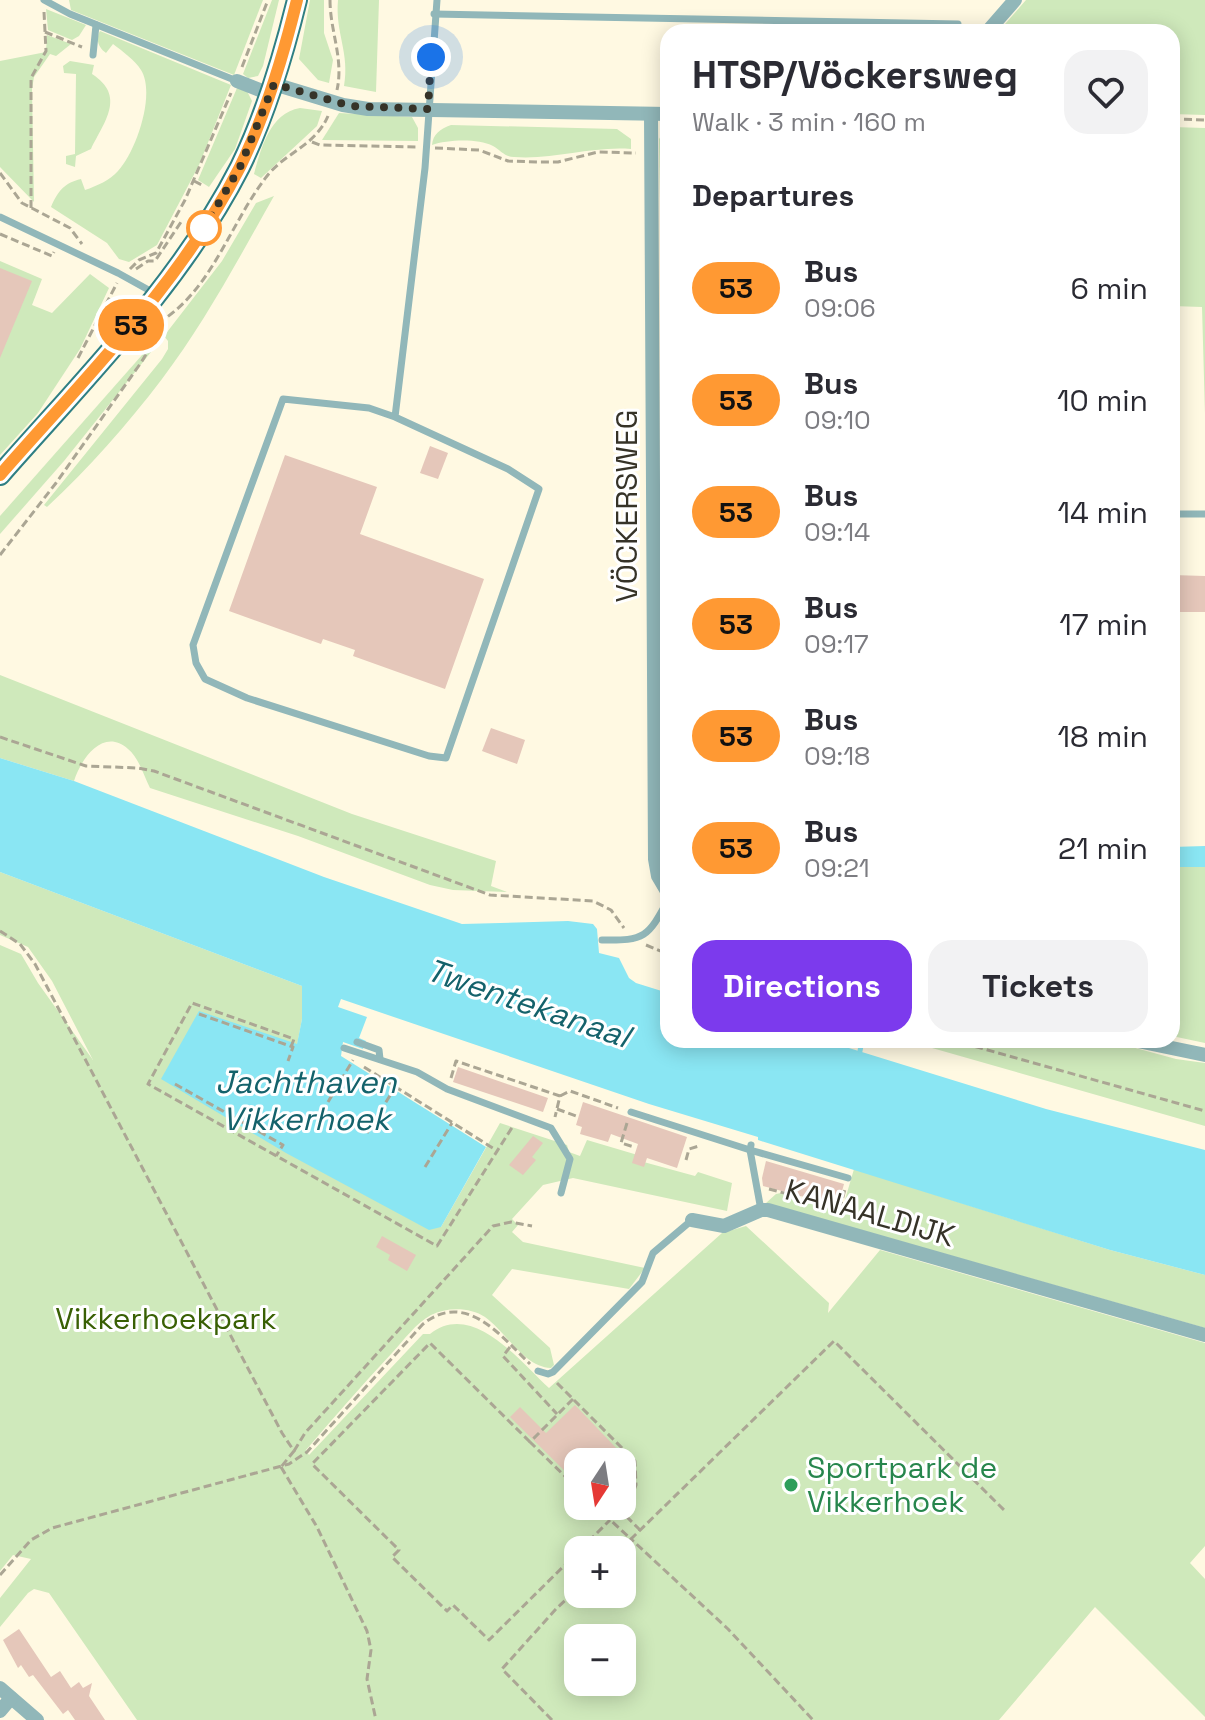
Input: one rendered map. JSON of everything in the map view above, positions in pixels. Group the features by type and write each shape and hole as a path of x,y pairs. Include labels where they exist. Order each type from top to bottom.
{"main road":[{"path":"0,475 156,294 221,200 240,167 272,89 297,0"}],"street":[{"path":"994,24 1015,0"},
{"path":"237,81 368,109 660,114"},
{"name":"VÖCKERSWEG","path":"651,114 660,517 655,859 660,879"},
{"path":"1171,1048 1205,1055"},
{"name":"KANAALDIJK","path":"692,1220 724,1226 761,1210 783,1214 1205,1335"},
{"path":"0,1711 6,1693 37,1720"}],"lane":[{"path":"65,0 66,12"},
{"path":"395,417 426,148 437,0"},
{"path":"44,2 237,81"},
{"path":"434,14 958,24"},
{"path":"93,55 96,25"},
{"path":"0,217 156,294"},
{"path":"283,399 369,408 395,417 508,469 539,489 446,758 399,747 247,698 205,679 196,663 193,645 283,399"},
{"path":"1180,514 1205,514"},
{"path":"602,940 637,939 649,931 660,913"},
{"path":"357,1042 379,1050 380,1059"},
{"path":"344,1048 417,1072 447,1089 551,1128 570,1159 561,1193"},
{"path":"631,1112 848,1178"},
{"path":"750,1148 761,1210"},
{"name":"KANAALDIJK","path":"553,1372 642,1282 653,1253 692,1220"},
{"path":"538,1371 553,1372"}],"path":[{"path":"75,363 96,327 112,290 139,260 156,253 194,181 268,0"},
{"path":"150,328 186,302 216,260 257,188 272,170 310,142 320,130 333,102 340,73 330,0"},
{"path":"31,208 31,78 46,51 44,2"},
{"path":"45,32 76,43 93,55"},
{"path":"1180,119 1205,120"},
{"path":"310,142 320,145 479,150 508,161 558,162 598,152 652,154"},
{"path":"0,173 22,203 70,228 85,247"},
{"path":"194,181 204,186"},
{"path":"123,263 136,269 148,261 155,261 183,219"},
{"path":"0,234 52,256"},
{"path":"0,555 124,387 145,357 152,340"},
{"path":"0,737 86,766 154,771 490,895 593,901 611,910 637,939 660,950"},
{"path":"0,931 20,944 35,964 294,1451"},
{"path":"288,1061 294,1039 192,1003 148,1084 437,1246 519,1116"},
{"path":"199,1014 291,1047"},
{"path":"249,1032 252,1024"},
{"path":"981,1048 1205,1111"},
{"path":"328,1102 353,1060 497,1151"},
{"path":"447,1089 456,1061 560,1096 570,1091 618,1108"},
{"path":"175,1084 283,1145 276,1156"},
{"path":"367,1133 395,1087"},
{"path":"551,1128 560,1096"},
{"path":"192,1109 198,1098"},
{"path":"557,1109 576,1116"},
{"path":"631,1112 621,1143 634,1147"},
{"path":"229,1129 235,1118"},
{"path":"425,1167 452,1123"},
{"path":"686,1160 689,1149 701,1145 703,1135"},
{"path":"757,1186 840,1208 848,1178"},
{"path":"281,1467 305,1433 493,1226 511,1222 532,1226"},
{"path":"0,1575 31,1540 52,1528 281,1467 307,1452 428,1319 444,1313 468,1314 484,1321 538,1371"},
{"path":"634,1536 834,1341 1004,1510"},
{"path":"564,1475 430,1343 312,1464 399,1550 392,1557 436,1601 447,1611 453,1605 489,1640 564,1566"},
{"path":"511,1346 503,1356 556,1418"},
{"path":"553,1372 558,1384 635,1461 636,1485 625,1515 640,1530"},
{"path":"530,1442 573,1399"},
{"path":"281,1467 317,1527 367,1631 371,1650 367,1679 376,1720"},
{"path":"594,1536 610,1520 628,1536"},
{"path":"636,1544 728,1629 813,1720"},
{"path":"552,1720 502,1669 564,1601"}],"green space":[{"path":"69,0 263,0 234,75 71,10"},
{"path":"272,0 279,0 263,66 258,76 248,78 243,74"},
{"path":"310,0 324,0 324,33 333,60 329,83 318,80 299,59"},
{"path":"338,0 379,0 376,92 344,86 345,63"},
{"path":"1026,0 1205,0 1205,115 1180,114 1180,24 1005,24"},
{"path":"46,9 86,25 72,40 48,30"},
{"path":"100,31 231,85 199,165 157,245 129,262 119,259 107,243 51,207 66,185 81,179 85,190 115,174 131,151 142,122 146,93 141,70 113,44 106,53 98,41"},
{"path":"47,35 71,44 56,56 50,54 34,77 34,202 0,167 0,61 46,52"},
{"path":"70,61 94,65 92,74 102,82 110,100 102,129 91,149 76,156 75,167 66,164 66,156 75,154 76,74 64,73 63,66"},
{"path":"237,88 247,91 252,101 235,149 209,187 198,180"},
{"path":"300,108 322,111 317,126 261,178 254,174 274,124 290,111"},
{"path":"339,113 412,117 418,128 418,141 322,140"},
{"path":"451,125 617,129 631,139 631,149 514,157 479,142 454,141 432,145 438,132"},
{"path":"1180,127 1205,128 1205,414 1202,307 1180,306"},
{"path":"274,196 207,312 162,379 92,462 47,507 44,505 162,359 168,349 164,336 222,261 256,203"},
{"path":"0,261 42,279 32,305 52,313 90,274 109,288 80,349 38,413 0,455"},
{"path":"150,346 151,352 64,461 0,534 0,516"},
{"path":"0,675 352,814 496,861 491,886 507,892 453,890 430,885 298,836 150,788 135,757 119,743 110,742 94,748 74,781 0,758"},
{"path":"1180,867 1205,867 1205,1043 1180,1038"},
{"name":"Vikkerhoekpark","path":"0,872 302,986 302,1019 297,1045 441,1227 500,1123 567,1145 569,1152 580,1156 587,1140 641,1156 640,1161 695,1176 698,1172 732,1183 727,1211 573,1178 543,1185 512,1219 518,1225 512,1232 523,1242 645,1268 629,1289 512,1269 492,1295 550,1348 554,1365 551,1368 532,1362 493,1323 479,1314 458,1309 437,1312 415,1327 359,1389 306,1450 309,1455 423,1334 430,1334 446,1325 462,1324 478,1329 510,1350 549,1388 722,1233 746,1226 829,1303 828,1313 880,1250 1205,1343 1205,1546 1190,1563 1205,1579 1205,1717 1095,1607 999,1720 137,1720 49,1593 34,1589 28,1593 0,1627 0,1598 31,1559 13,1555 0,1571 0,945 21,954 93,1060 52,981 28,947 0,935"},
{"path":"932,1048 1135,1048 1205,1063 1205,1126"},
{"path":"854,1169 1110,1250 1205,1275 1205,1328 766,1203 781,1193 842,1210"}],"water":[{"path":"0,758 74,781 324,877 462,924 568,921 593,924 597,929 599,953 619,958 629,978 660,990 660,1048 849,1048 1046,1109 1205,1150 1205,1275 1110,1250 758,1140 758,1137 649,1104 341,999 338,1007 367,1017 359,1038 366,1041 363,1049 343,1042 341,1056 486,1147 441,1227 429,1230 286,1153 161,1079 199,1011 297,1044 302,1019 302,986 0,872"},
{"path":"1205,846 1205,867 1180,867 1180,847"}],"building":[{"path":"0,268 32,281 0,358"},
{"path":"430,446 448,453 438,479 420,473"},
{"path":"285,455 377,487 360,534 484,579 445,689 353,656 355,650 323,639 321,644 229,611"},
{"path":"1180,575 1205,576 1205,612 1180,612"},
{"path":"491,728 525,740 517,764 482,751"},
{"path":"458,1067 548,1098 543,1112 453,1082"},
{"path":"583,1102 687,1137 677,1168 647,1158 644,1167 632,1163 638,1144 611,1134 608,1142 580,1134 582,1127 576,1125"},
{"path":"533,1136 543,1143 532,1157 536,1160 523,1175 509,1165"},
{"path":"766,1161 844,1184 838,1206 763,1186"},
{"path":"382,1236 416,1255 407,1271 388,1260 390,1255 376,1247"},
{"path":"575,1405 616,1448 564,1448 564,1470 510,1417 520,1407 546,1433"},
{"path":"19,1629 51,1677 60,1671 71,1688 79,1682 83,1688 92,1683 89,1696 105,1720 75,1720 68,1710 63,1714 33,1675 29,1677 21,1665 18,1668 3,1640"}],"bus line":[{"name":"53","path":"0,475 138,316 177,268 207,223 240,167 255,133 287,43 297,0"}],"place":[{"name":"Sportpark de Vikkerhoek","path":"791,1485"}],"route":[{"path":"204,228 240,167 274,84 368,109 428,109 431,57"}],"water label":[{"name":"Twentekanaal","path":"528,1003"},
{"name":"Jachthaven Vikkerhoek","path":"306,1100"}]}
